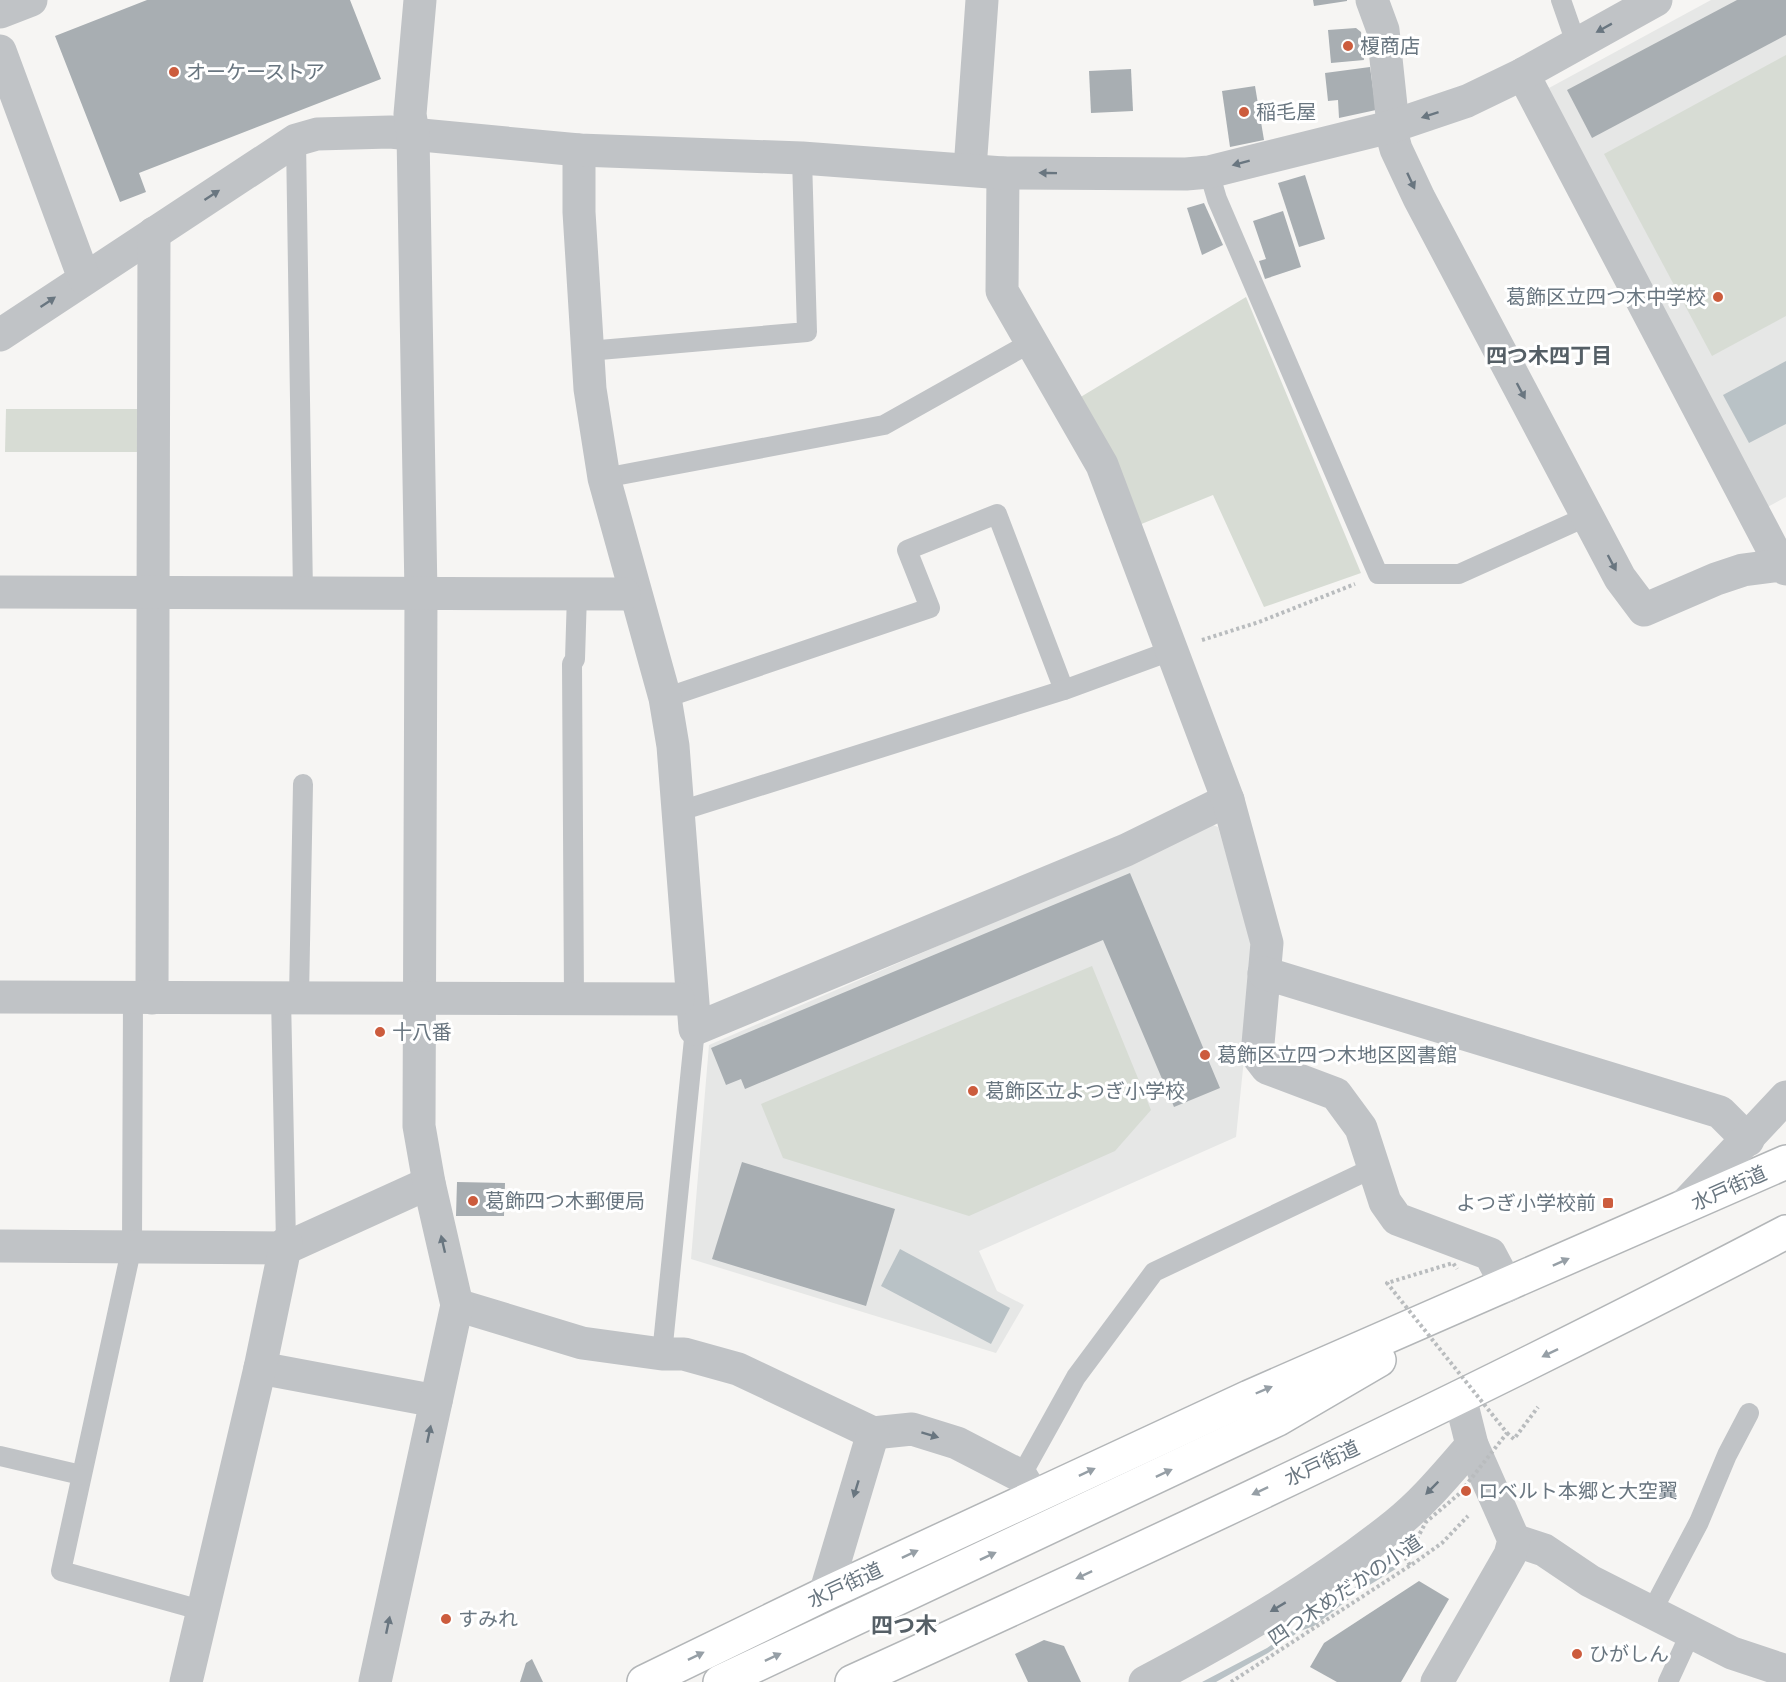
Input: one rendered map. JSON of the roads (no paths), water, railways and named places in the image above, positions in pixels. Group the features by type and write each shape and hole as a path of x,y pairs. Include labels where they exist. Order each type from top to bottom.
{"highway":[{"name":"水戸街道","path":"644,1682 825,1594 1027,1486 1249,1397 1508,1286 1780,1163"},
{"name":"水戸街道","path":"852,1682 1460,1397 1602,1328 1786,1232"},
{"path":"1602,1328 1786,1250"},
{"name":"水戸街道","path":"720,1682 1278,1419 1508,1286"}],"street":[{"path":"0,12 31,0"},
{"path":"375,1682 458,1305 429,1184 419,1126 421,594 413,134 410,114 420,0"},
{"path":"970,168 982,0"},
{"path":"1372,0 1383,30 1391,126 1396,149 1419,198 1620,578 1644,610 1743,570 1783,567 1523,74"},
{"path":"0,335 296,140 316,134 413,134 579,150 802,158 970,168 1003,173 1186,174 1209,172 1391,126 1467,101 1523,74 1656,0"},
{"path":"0,51 84,278"},
{"path":"579,150 579,212 590,389 604,478 630,594 665,698 673,746 680,811 688,1009"},
{"path":"1003,173 1002,291 1102,465 1228,800 1267,943 1257,1055 1267,1068 1336,1094 1361,1128 1385,1202 1397,1219 1491,1254 1508,1286"},
{"path":"143,997 154,593 154,233"},
{"path":"0,592 630,594"},
{"path":"0,997 574,999 688,1009 1126,850 1228,800"},
{"path":"1264,972 1720,1112 1748,1140"},
{"path":"1680,1210 1786,1097"},
{"path":"0,1246 286,1246 429,1184"},
{"path":"186,1682 260,1368 286,1246"},
{"path":"458,1305 582,1343 662,1354 684,1354 738,1369 873,1433 912,1429 957,1443 1027,1486"},
{"path":"260,1368 436,1401"},
{"path":"1437,1682 1510,1555 1514,1540 1472,1445 1460,1397"},
{"path":"825,1594 873,1433"},
{"path":"1146,1682 1220,1642 1338,1568 1398,1523 1472,1445"},
{"path":"1514,1540 1544,1550 1590,1581 1732,1653 1786,1671"},
{"path":"893,1682 958,1634"}],"lane":[{"path":"1561,0 1576,44"},
{"path":"296,140 303,594"},
{"path":"588,351 807,332 802,158"},
{"path":"1209,172 1217,199 1378,574 1459,574 1588,516"},
{"path":"604,478 884,425 1030,343"},
{"path":"665,698 930,608 907,550 997,514 1064,690"},
{"path":"574,999 572,664 575,659 577,594"},
{"path":"680,811 1064,690 1173,650"},
{"path":"286,1246 290,997 303,784"},
{"path":"143,997 132,1246 61,1570 204,1611"},
{"path":"662,1354 688,1009"},
{"path":"1027,1486 1076,1377 1154,1272 1373,1168"},
{"path":"1652,1611 1699,1522 1727,1455 1749,1413"},
{"path":"0,1456 81,1475"},
{"path":"1668,1682 1691,1632"}],"place":[{"name":"榎商店","path":"1348,46"},
{"name":"オーケーストア","path":"174,72"},
{"name":"稲毛屋","path":"1244,112"},
{"name":"葛飾区立四つ木中学校","path":"1718,297"},
{"name":"十八番","path":"380,1032"},
{"name":"葛飾区立四つ木地区図書館","path":"1205,1055"},
{"name":"葛飾区立よつぎ小学校","path":"973,1091"},
{"name":"葛飾四つ木郵便局","path":"473,1201"},
{"name":"よつぎ小学校前","path":"1608,1203"},
{"name":"ロベルト本郷と大空翼","path":"1466,1491"},
{"name":"すみれ","path":"446,1619"},
{"name":"ひがしん","path":"1577,1654"}],"district":[{"name":"四つ木四丁目","path":"1549,356"},
{"name":"四つ木","path":"904,1625"}]}
